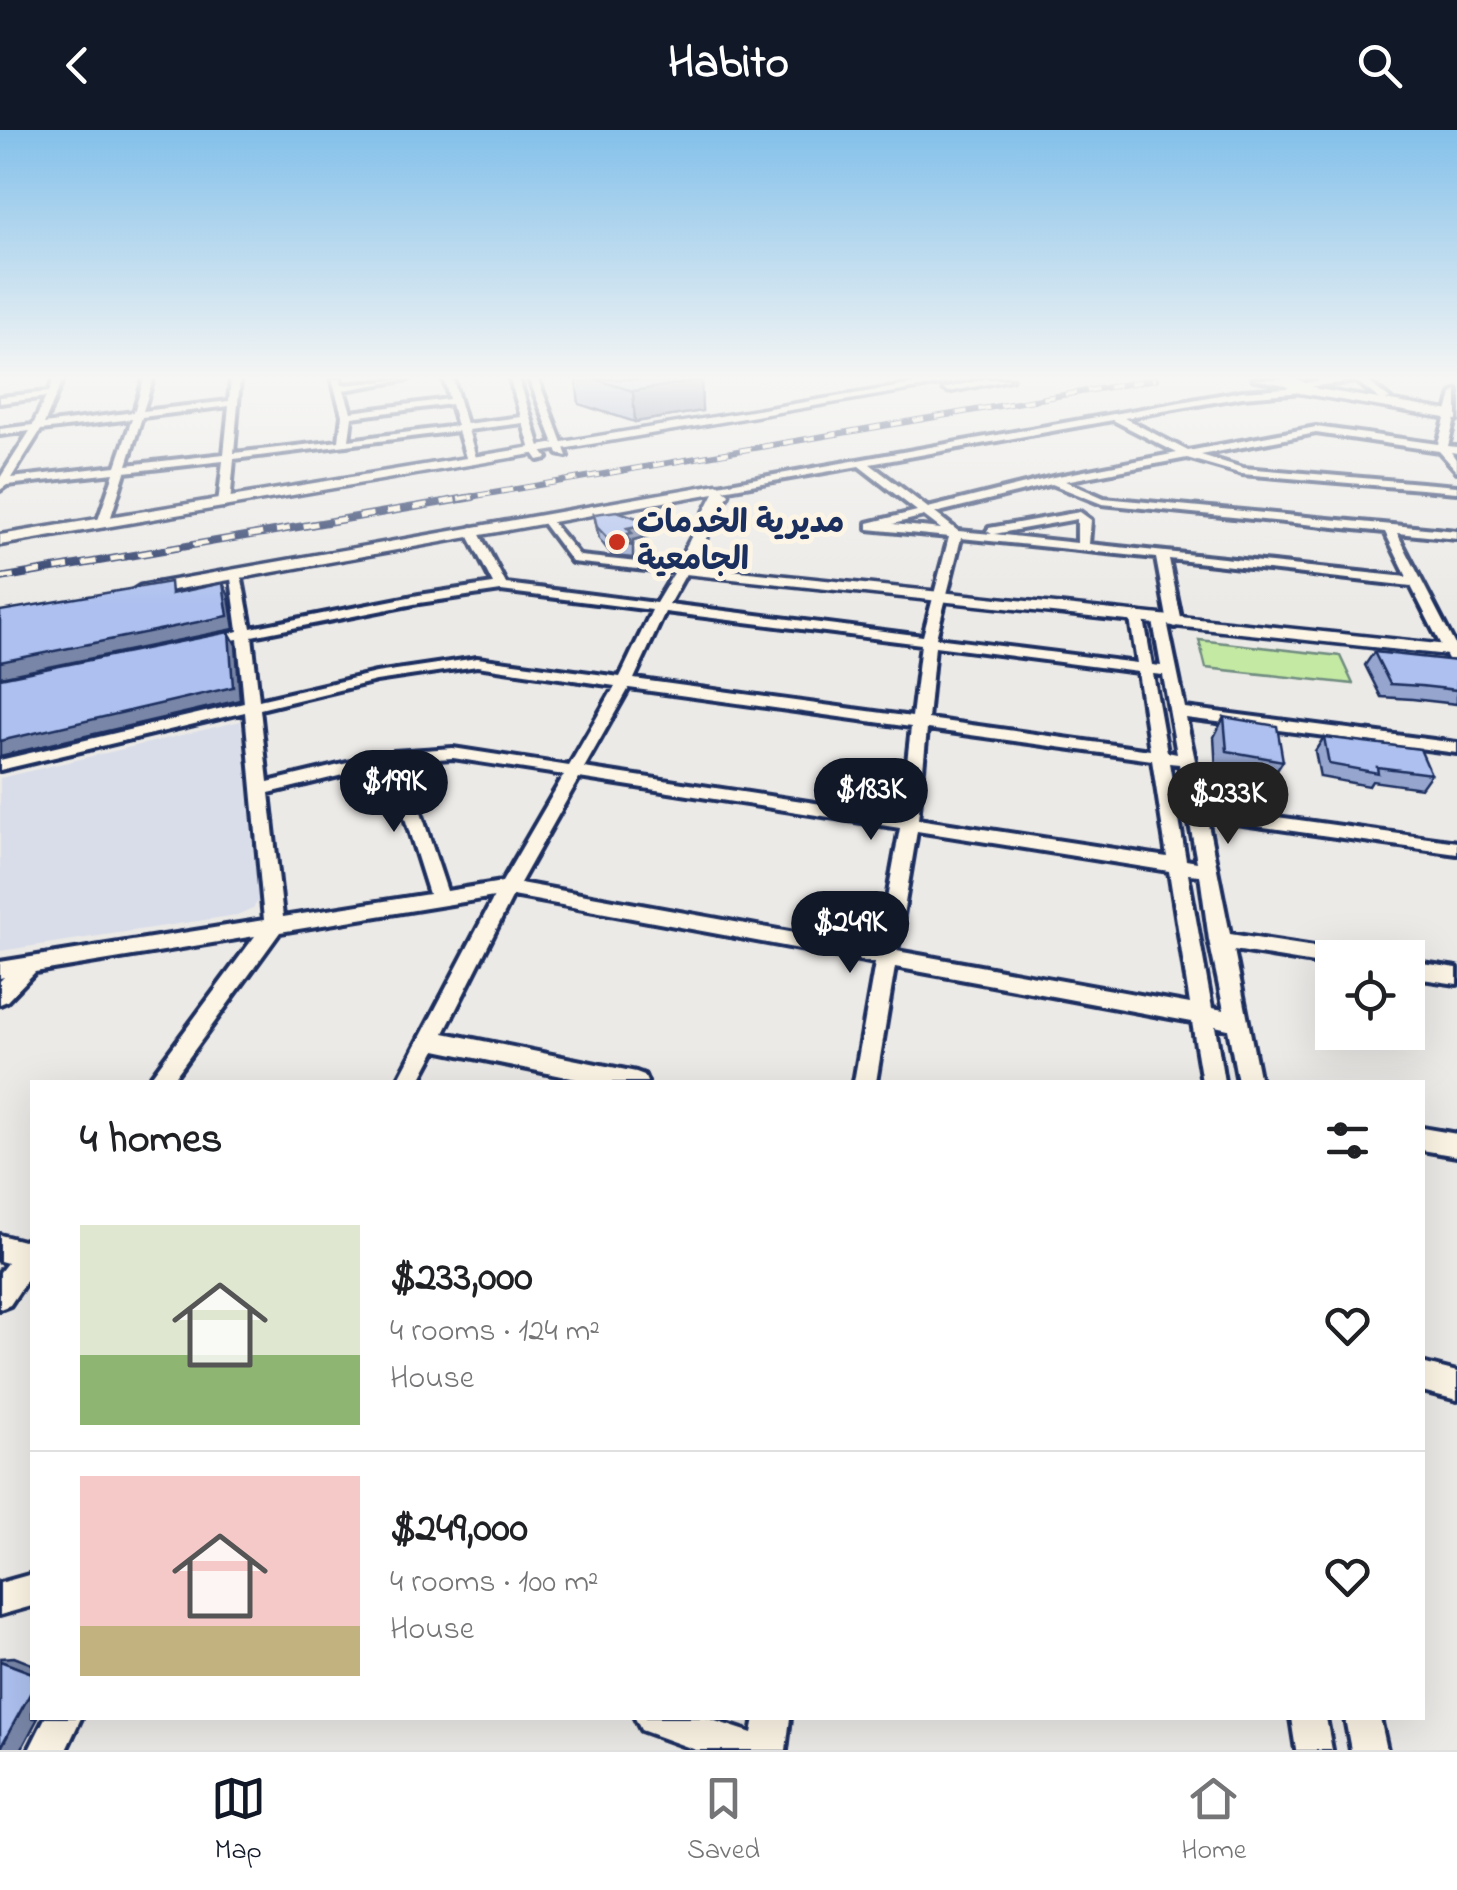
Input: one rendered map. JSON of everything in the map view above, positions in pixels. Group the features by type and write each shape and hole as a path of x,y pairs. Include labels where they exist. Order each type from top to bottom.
{"street":[{"path":"2,485 20,455"},
{"path":"102,523 124,455"},
{"path":"224,504 230,455"},
{"path":"2,485 234,455"},
{"path":"470,455 472,461"},
{"path":"0,540 401,476 472,461 533,455"},
{"path":"401,476 452,473 536,455"},
{"path":"114,596 903,455"},
{"path":"1183,455 1053,480 871,524 1415,582"},
{"path":"1188,455 1256,474 1457,489"},
{"path":"861,462 956,535"},
{"path":"0,464 14,463"},
{"path":"1053,480 1102,501 1457,535"},
{"path":"409,1080 508,888 625,682 659,609 722,494 717,488"},
{"path":"979,534 1074,514 1084,517 1083,546"},
{"path":"546,519 576,559 938,595 1455,655"},
{"path":"1389,528 1455,655"},
{"path":"472,531 501,587"},
{"path":"865,1080 909,826 928,642 956,535"},
{"path":"1162,555 1168,671 1234,1022 1248,1080"},
{"path":"159,1080 274,926 245,634 235,574"},
{"path":"189,645 501,587 1168,671"},
{"path":"1137,619 1213,1080"},
{"path":"0,765 376,676 458,662 497,664 1187,760"},
{"path":"1178,712 1457,748"},
{"path":"259,790 394,758 453,753 1208,870"},
{"path":"394,758 440,898"},
{"path":"1197,812 1457,848"},
{"path":"0,970 508,888 1234,1022"},
{"path":"1220,940 1315,955"},
{"path":"0,996 30,964"},
{"path":"1425,971 1457,976"},
{"path":"431,1040 626,1080"},
{"path":"1425,1140 1457,1145"},
{"path":"0,1248 30,1253 0,1295"},
{"path":"1425,1378 1457,1386"},
{"path":"0,1599 30,1591"},
{"path":"46,1750 63,1720"},
{"path":"659,1720 750,1750"},
{"path":"768,1750 772,1720"},
{"path":"1309,1720 1314,1750"},
{"path":"1364,1720 1369,1750"}],"shaded area":[{"path":"241,721 260,899 253,908 237,915 0,951 0,778"}],"green space":[{"path":"1199,640 1340,656 1353,684 1206,668"}],"building":[{"path":"617,511 651,523 627,528 632,533 627,534 632,545 612,543 597,527 594,514"},
{"path":"170,582 171,594 223,583 228,616 0,662 0,611"},
{"path":"229,632 233,687 0,741 0,678"},
{"path":"1374,652 1457,661 1457,690 1390,684"},
{"path":"1224,717 1277,726 1283,761 1227,751"},
{"path":"1324,737 1420,749 1431,774 1377,767 1378,773 1329,764"},
{"path":"0,1661 30,1672 30,1694 0,1748"}],"railway":[{"path":"458,499 716,455"},
{"path":"0,578 473,497"}],"place":[{"name":"مديرية الخدمات الجامعية","path":"617,542"}]}
